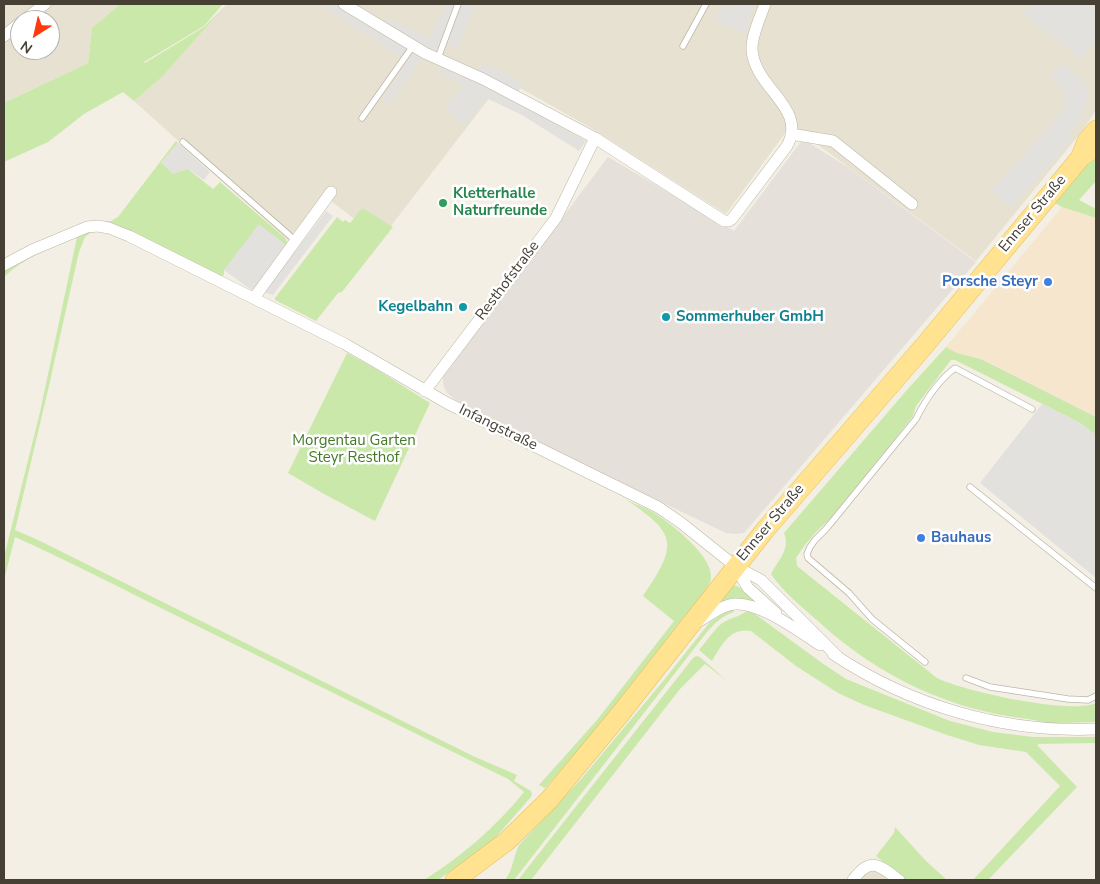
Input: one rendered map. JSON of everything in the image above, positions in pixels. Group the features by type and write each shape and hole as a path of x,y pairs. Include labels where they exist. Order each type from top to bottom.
{"main road":[{"name":"Ennser Straße","path":"454,880 507,841 549,800 736,566 1088,152 1087,141 1096,130"}],"street":[{"path":"344,4 414,46 483,79 595,138 724,221 729,222 787,146 791,134 791,117 762,78 752,51 753,39 765,4"},
{"path":"791,134 833,141 912,204"},
{"name":"Resthofstraße","path":"425,391 556,218 595,138"},
{"path":"254,298 332,192"},
{"name":"Infangstraße","path":"4,265 32,250 82,229 98,226 129,236 368,357 456,408 658,507 736,566"},
{"path":"736,566 751,591 793,627 860,671 918,698 980,719 1042,729 1096,729"},
{"path":"736,566 761,580 838,657"},
{"path":"688,628 722,608 734,605 754,608 793,627"},
{"path":"853,880 863,868 876,864 899,880"}],"lane":[{"path":"438,58 458,4"},
{"path":"683,46 706,4"},
{"path":"362,118 414,46"},
{"path":"183,142 296,242"},
{"path":"925,662 872,620 849,593 808,558 807,554 810,547 916,419 922,407 948,373 955,368 1032,409"},
{"path":"970,487 1096,588"},
{"path":"966,678 990,687 1068,699 1088,700 1096,696"}],"shaded area":[{"path":"4,4 120,4 92,28 88,63 4,103"},
{"path":"227,4 1096,4 1096,110 1083,130 976,261 791,125 726,214 591,128 504,79 381,239 323,195 288,240 134,101 162,77"},
{"path":"318,4 335,4 423,59 389,104 382,100 408,62"},
{"path":"446,4 476,4 458,48 440,41 436,53 385,25 388,18 430,39"},
{"path":"722,4 755,4 746,34 715,20"},
{"path":"1031,4 1096,4 1096,40 1081,59 1023,14"},
{"path":"484,63 523,83 514,100 586,141 579,151 522,115 486,98 465,125 444,109 463,85 440,74 443,67 472,81"},
{"path":"1061,64 1081,78 1089,91 1083,113 1068,135 1073,139 1011,207 991,191 1062,112 1066,98 1062,87 1050,77"},
{"path":"803,139 849,168 976,262 744,533 726,533 550,449 457,401 447,393 443,384 443,376 608,157 734,231"},
{"path":"178,143 210,172 204,180 188,169 173,174 161,163"},
{"name":"Porsche Steyr","path":"1062,207 1096,218 1096,417 982,359 957,353 946,347"},
{"path":"326,211 333,216 273,295 250,289 224,270 259,224 295,252"},
{"path":"1042,404 1080,423 1096,435 1096,578 980,483"},
{"path":"868,870 877,870 891,880 858,880"}],"green space":[{"path":"120,4 223,4 204,26 145,63 204,27 227,4 162,77 134,101 123,92 84,114 48,142 4,162 4,103 88,63 92,28"},
{"path":"176,141 178,143 161,163 188,169 213,189 220,182 283,236 288,247 224,270 221,279 88,222 111,221 118,217"},
{"path":"1096,154 1096,181 1079,200 1096,209 1096,218 1055,203"},
{"path":"362,208 393,227 342,292 338,293 316,321 275,300 337,217 343,222 345,220 350,223"},
{"path":"93,231 85,237 79,252 15,530 473,756 517,775 514,781 531,791 532,795 530,798 487,845 438,880 424,880 452,861 477,840 501,818 524,792 508,779 78,566 15,537 4,580 4,557 40,412 77,237 29,258 4,277 4,268 74,236"},
{"path":"946,347 957,353 981,359 1096,417 1096,435 1080,423 955,360 951,360 916,406 913,416 887,449 831,518 805,545 796,558 797,566 937,678 992,695 1042,704 1083,706 1096,703 1096,722 1050,723 999,714 970,708 916,687 865,659 794,600 771,574 785,549 786,539 784,533"},
{"name":"Morgentau Garten Steyr Resthof","path":"347,353 430,403 375,521 288,473"},
{"path":"625,499 653,512 690,541 706,561 710,570 710,583 615,705 545,788 539,785 597,720 674,621 643,596 662,564 667,552 667,541 655,522"},
{"path":"733,585 744,591 754,600 753,602 721,601"},
{"path":"733,610 734,612 719,620 707,632 514,880 505,880 510,872 519,845 582,778 710,622 723,613"},
{"path":"747,611 755,614 846,679 950,721 993,732 1033,737 1096,737 1096,743 1037,745 1077,787 988,880 973,880 1060,786 1026,752 979,745 947,735 864,705 838,693 796,666 751,631 737,632 732,635 723,644 712,661 699,650 721,624"},
{"path":"696,656 700,657 727,681 705,664 680,689 531,880 518,880 693,658"},
{"path":"895,827 926,861 947,880 905,880 876,856 894,833"}],"place":[{"name":"Kletterhalle Naturfreunde","path":"443,203"},
{"name":"Porsche Steyr","path":"1048,282"},
{"name":"Kegelbahn","path":"463,307"},
{"name":"Sommerhuber GmbH","path":"666,317"},
{"name":"Bauhaus","path":"921,538"}]}
